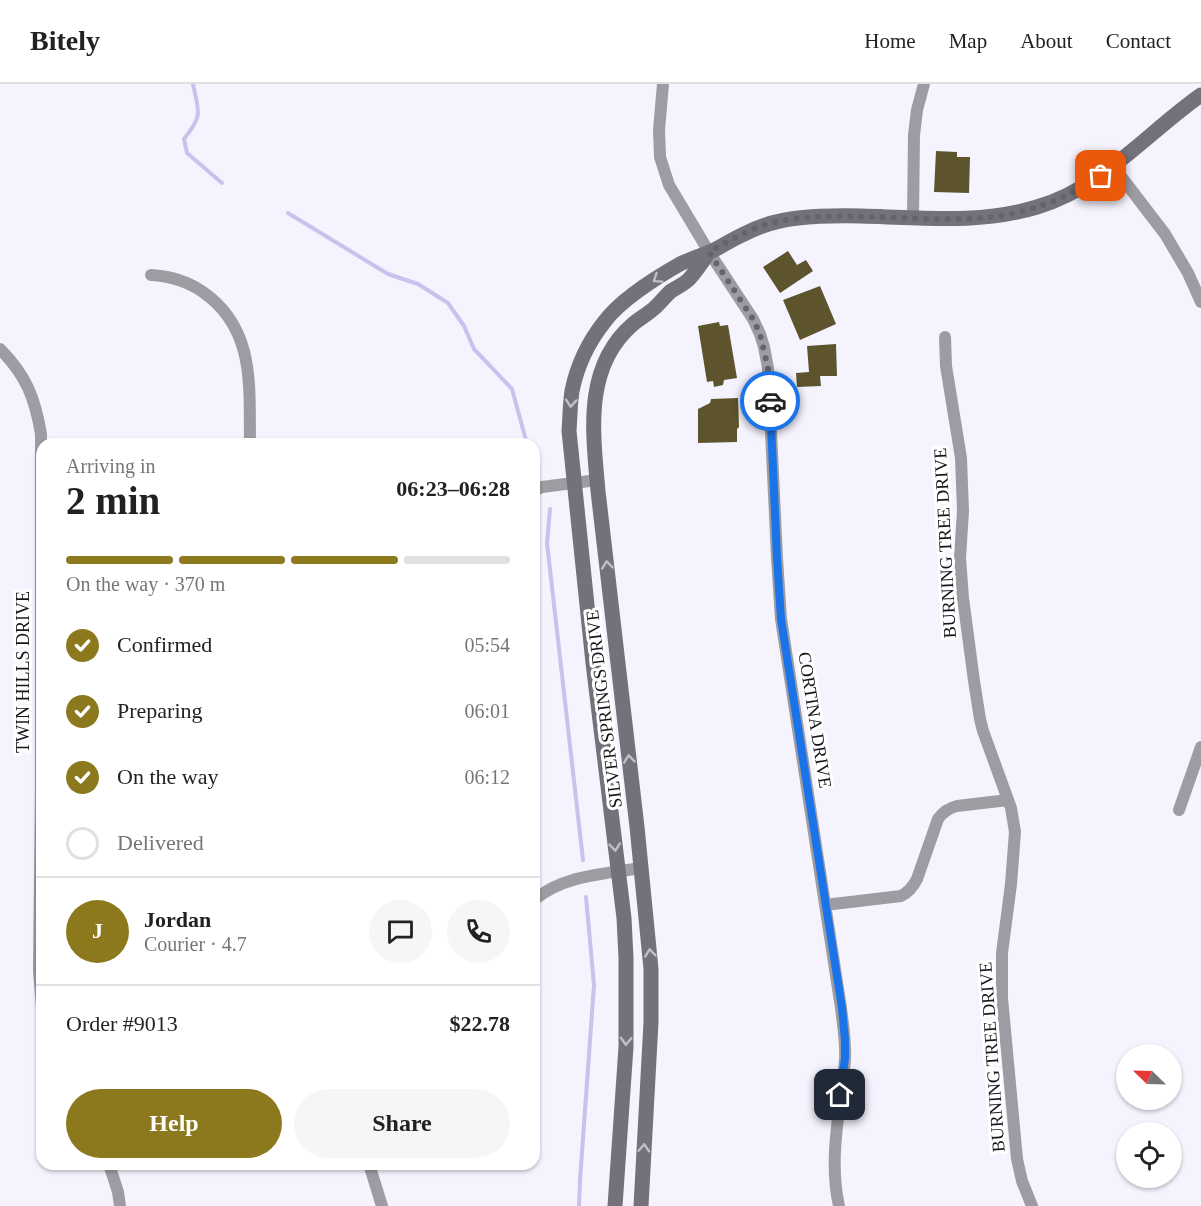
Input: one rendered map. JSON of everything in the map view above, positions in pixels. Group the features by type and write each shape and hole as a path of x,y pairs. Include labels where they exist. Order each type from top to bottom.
{"street":[{"name":"CORTINA DRIVE","path":"663,84 659,130 660,157 669,184 709,252 753,319 760,334 768,368 781,619 842,1008 845,1040 834,1156 839,1206"},
{"path":"913,218 914,135 917,110 924,84"},
{"name":"SILVER SPRINGS DRIVE","path":"615,1206 626,1047 627,991 624,918 593,663 569,431 576,374 588,347 605,321 633,295 683,262 709,252 742,234 796,218 825,216 969,218 996,216 1040,207 1064,197 1101,176 1201,95"},
{"path":"1113,166 1165,234 1188,273 1201,302"},
{"name":"SILVER SPRINGS DRIVE","path":"641,1206 651,1022 651,969 642,868 597,480 593,436 594,405 598,381 617,341 671,291 689,280 709,252"},
{"path":"151,275 178,279 194,286 212,298 238,330 248,364 250,438"},
{"name":"BURNING TREE DRIVE","path":"945,336 945,366 961,458 963,511 960,558 974,681 982,725 1014,821 1011,884 1002,953 1002,998 1017,1159 1022,1181 1032,1206"},
{"name":"TWIN HILLS DRIVE","path":"0,349 15,365 32,395 41,438"},
{"path":"540,488 597,480"},
{"path":"1179,810 1201,747"},
{"path":"825,905 901,896 908,892 917,879 938,819 943,812 951,807 1008,800"},
{"path":"540,896 553,887 586,876 642,868"},
{"path":"111,1170 120,1206"},
{"path":"371,1170 382,1206"}],"building":[{"path":"936,151 957,152 957,157 970,157 969,193 934,192"},
{"path":"788,251 797,265 806,260 813,271 780,293 763,267"},
{"path":"820,286 836,324 800,340 783,300"},
{"path":"719,322 720,326 728,325 737,378 724,380 723,385 714,387 713,381 707,382 698,326"},
{"path":"836,344 837,376 820,376 821,386 797,387 796,373 809,372 807,346"},
{"path":"738,398 737,442 698,443 698,409 710,403 711,399"}],"waterway":[{"path":"193,84 198,113 197,119 184,139 187,153 222,183"},
{"path":"288,213 388,274 418,284 448,303 464,326 474,349 512,389 525,438"},
{"path":"550,509 547,543 583,860"},
{"path":"579,1206 594,985 586,897"}],"way so far":[{"path":"770,401 768,368 760,334 753,319 709,252 742,234 796,218 825,216 969,218 1019,212 1040,207 1064,197 1101,176"}],"route":[{"path":"770,401 781,619 842,1008 845,1058 840,1095"}]}
